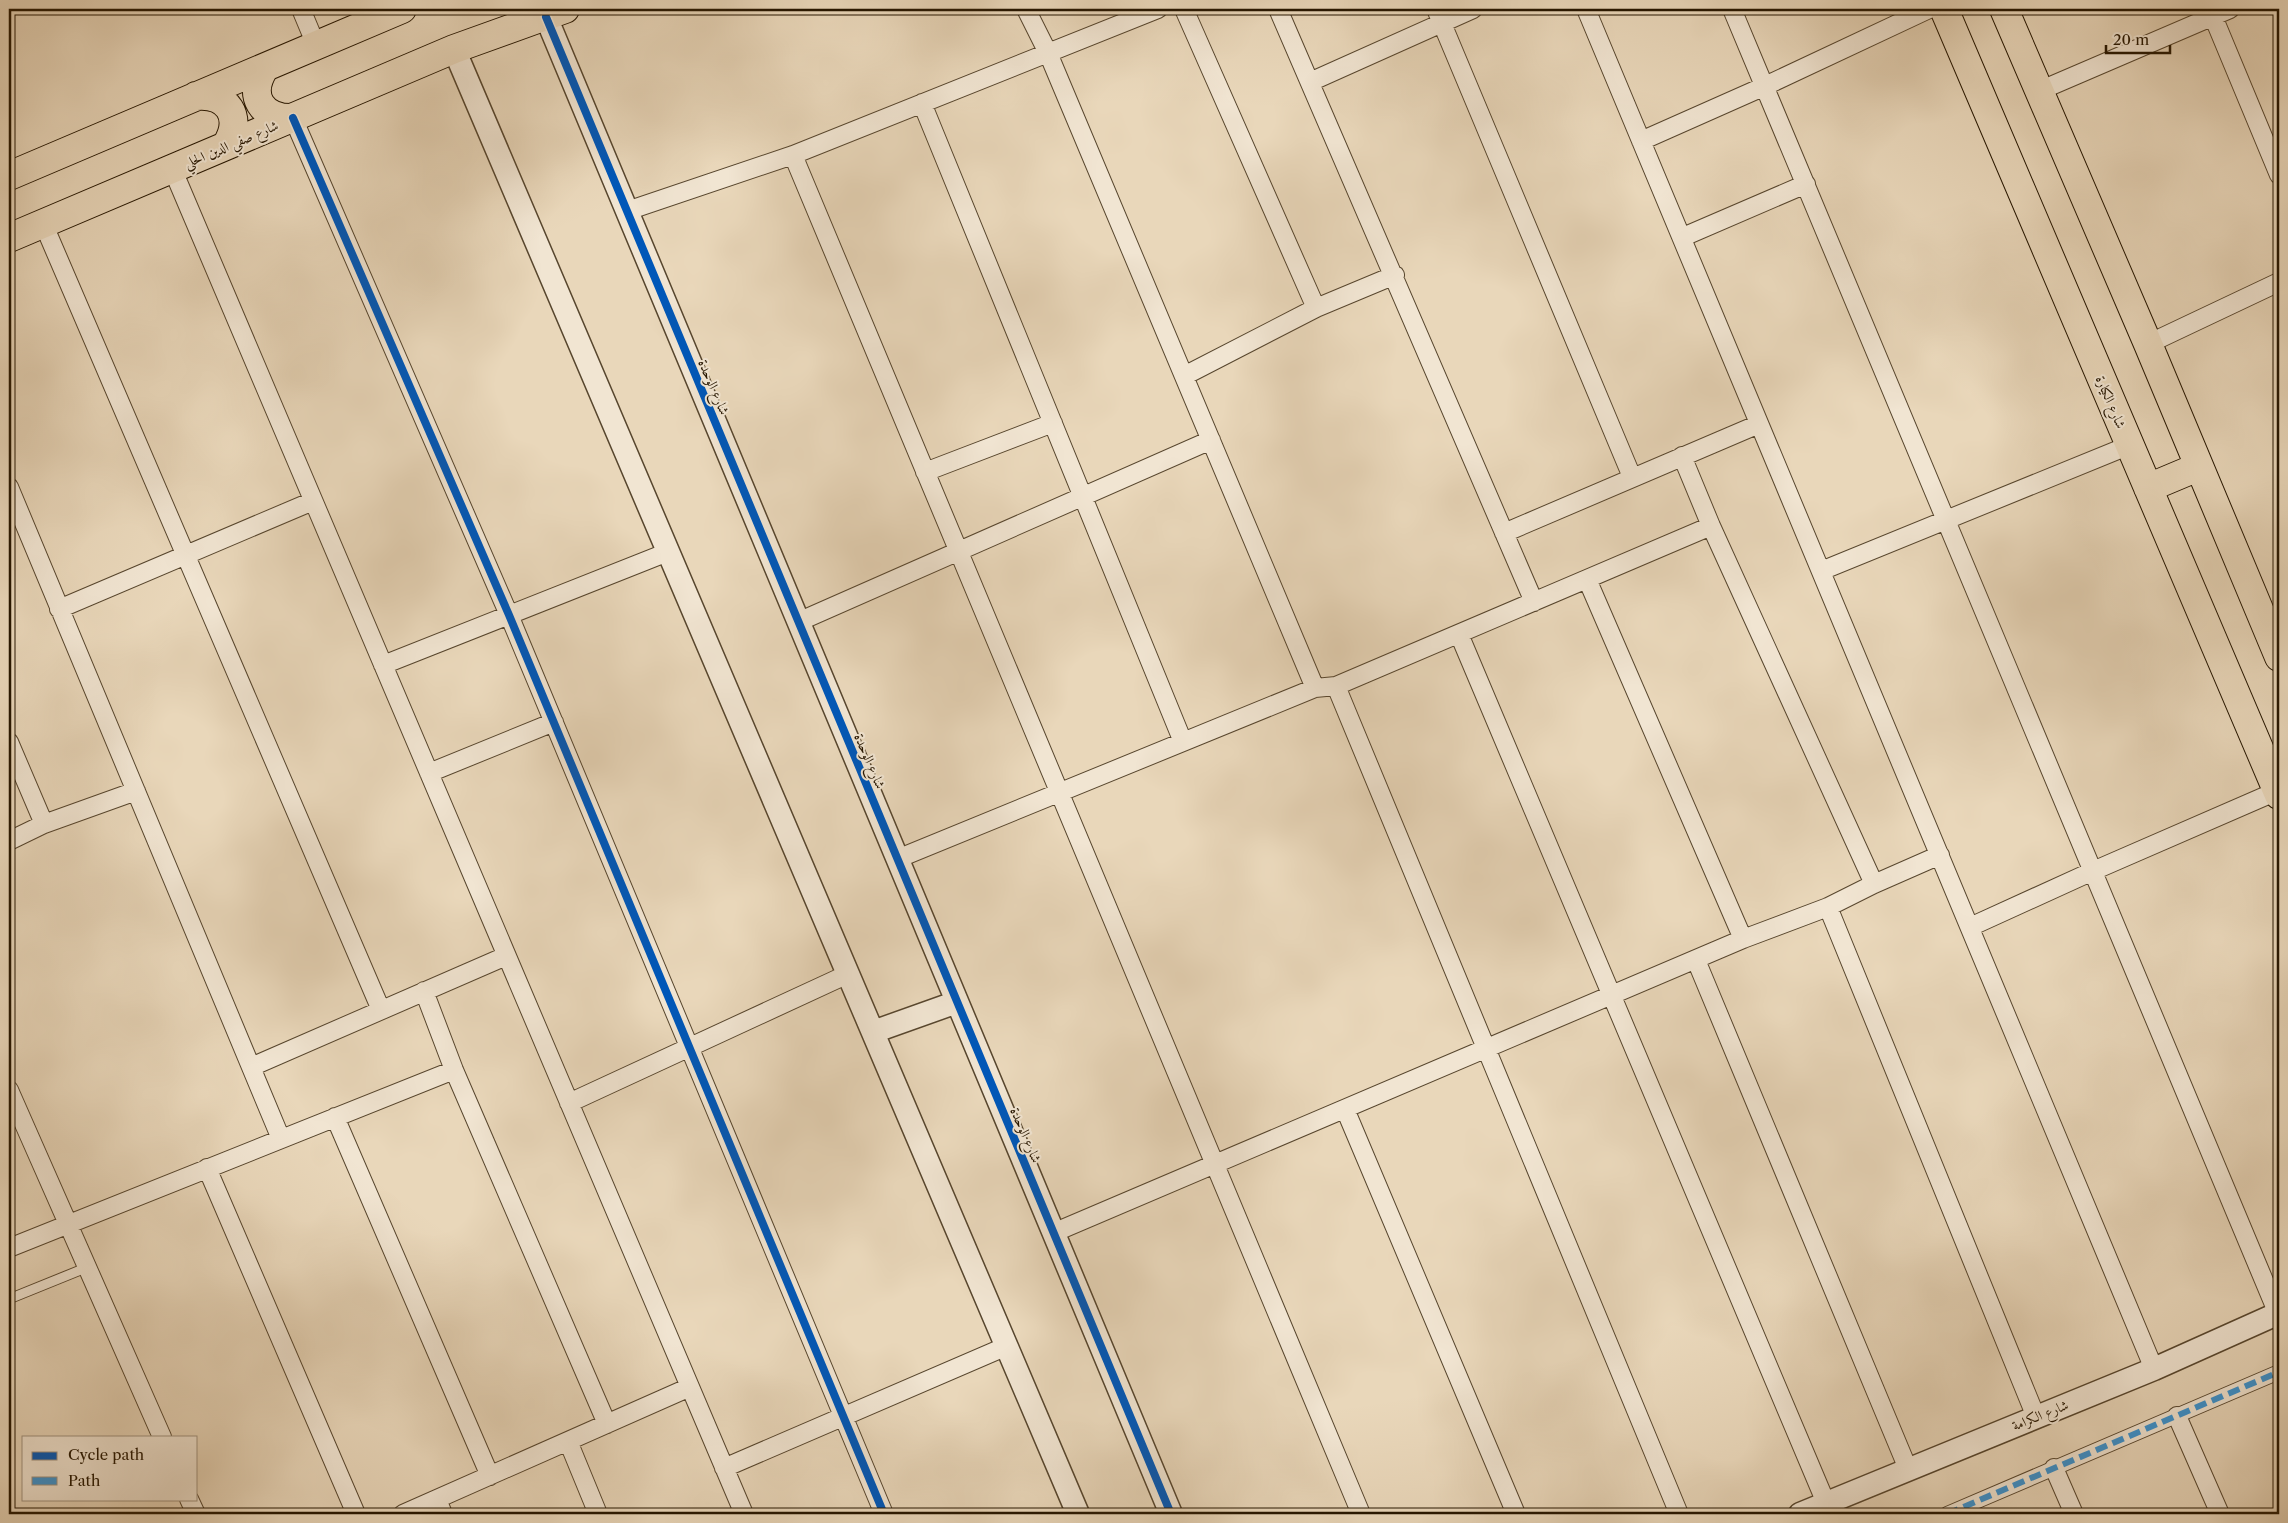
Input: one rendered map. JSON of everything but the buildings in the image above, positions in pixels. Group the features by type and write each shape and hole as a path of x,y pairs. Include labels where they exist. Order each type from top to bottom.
{"main road":[{"path":"9,176 402,9"},
{"name":"شارع الكيارة","path":"1944,9 2278,793"},
{"path":"2004,9 2148,344 2279,657"},
{"name":"شارع صفي الدين الحلي","path":"9,238 454,48 556,13"},
{"path":"264,69 258,78 256,88 258,99 272,115 282,118 293,118"},
{"path":"196,96 207,95 218,98 226,104 232,113 235,124 233,135 227,144"},
{"path":"2148,488 2198,467"}],"street":[{"path":"301,9 316,45"},
{"path":"1026,9 1048,53 1315,688"},
{"path":"627,211 792,155 1158,9"},
{"path":"1184,9 1316,308"},
{"path":"1278,9 1395,275 1534,602"},
{"path":"1310,82 1439,16 1472,9"},
{"path":"1586,9 1683,237 1759,424 2154,1369"},
{"path":"1732,9 2279,1314"},
{"path":"1641,141 1765,86 1929,9"},
{"path":"2039,91 2211,12 2230,9"},
{"path":"2211,12 2279,175"},
{"name":"شارع الوحدة","path":"556,13 627,211 1171,1514"},
{"path":"1439,16 1632,477"},
{"path":"454,48 1078,1514"},
{"path":"922,103 1184,742"},
{"path":"293,118 509,615 884,1514"},
{"path":"792,155 1361,1514"},
{"path":"172,168 744,1514"},
{"path":"1683,237 1806,184"},
{"path":"43,223 381,1010"},
{"path":"1184,376 1316,308 1395,275"},
{"path":"2148,344 2279,282"},
{"path":"925,472 1053,423"},
{"path":"1504,533 1759,424"},
{"path":"798,622 1211,440"},
{"path":"1821,571 2130,445"},
{"path":"1682,456 1711,526 1874,884"},
{"path":"9,487 281,1139"},
{"path":"60,609 313,501"},
{"path":"897,859 1315,688 1336,686 1711,526"},
{"path":"383,665 668,552"},
{"path":"1587,579 1743,939"},
{"path":"1459,634 1826,1503"},
{"path":"1336,686 1679,1514"},
{"path":"429,774 554,722"},
{"path":"9,742 44,824"},
{"path":"9,841 44,824 136,791"},
{"path":"1970,927 2093,871 2278,793"},
{"path":"1054,1233 1743,939 1828,907 1940,855"},
{"path":"1828,907 2036,1417"},
{"path":"251,1067 506,956"},
{"path":"1696,960 1908,1469"},
{"path":"569,1103 848,974"},
{"path":"424,992 454,1070 607,1424"},
{"path":"872,1032 957,1002"},
{"path":"9,1248 454,1070"},
{"path":"9,1090 162,1436"},
{"path":"1345,1109 1516,1514"},
{"path":"335,1117 490,1476"},
{"path":"207,1168 356,1514"},
{"name":"شارع الكرامة","path":"1800,1514 2154,1369 2279,1314"},
{"path":"724,1468 1007,1346"},
{"path":"1947,1514 2279,1372"},
{"path":"403,1514 440,1507 490,1476 690,1387"},
{"path":"2177,1416 2220,1514"},
{"path":"568,1441 598,1514"},
{"path":"2054,1468 2074,1514"},
{"path":"189,1500 196,1514"}],"lane":[{"path":"9,1299 88,1267"}],"marked path":[{"path":"1947,1514 2279,1372"}],"cycle path":[{"path":"546,17 1171,1514"},
{"path":"293,118 509,615 884,1514"}]}
